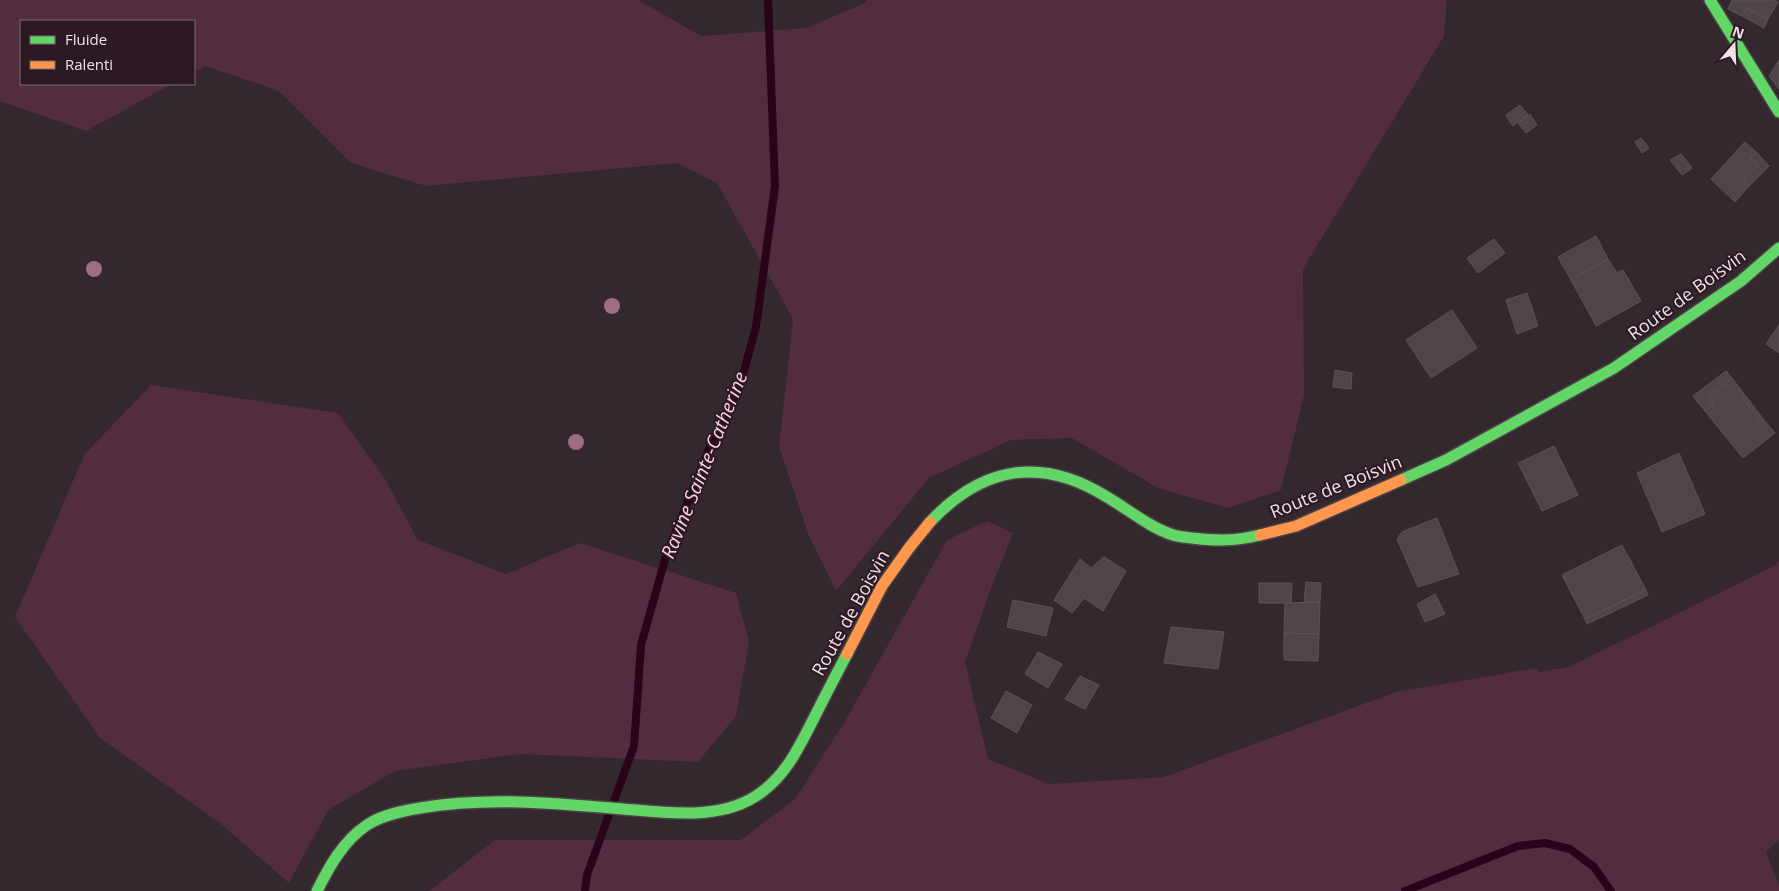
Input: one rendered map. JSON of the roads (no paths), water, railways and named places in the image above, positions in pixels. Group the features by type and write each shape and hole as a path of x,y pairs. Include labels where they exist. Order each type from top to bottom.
{"main road":[{"path":"1710,0 1779,112"},
{"name":"Route de Boisvin","path":"317,891 326,872 346,844 367,824 400,812 447,804 493,802 557,804 681,814 716,810 743,803 759,794 776,781 795,754 882,586 909,548 931,521 951,502 974,487 999,476 1025,471 1050,473 1076,480 1106,496 1153,528 1175,536 1224,541 1251,538 1296,526 1446,460 1614,368 1741,281 1779,248"}],"waterway":[{"name":"Ravine Sainte-Catherine","path":"585,891 587,875 634,746 641,645 666,556 710,446 739,389 756,327 775,186 768,0"},
{"name":"Ravine Sainte-Catherine","path":"1405,891 1518,846 1545,843 1570,849 1594,867 1611,891"}]}
